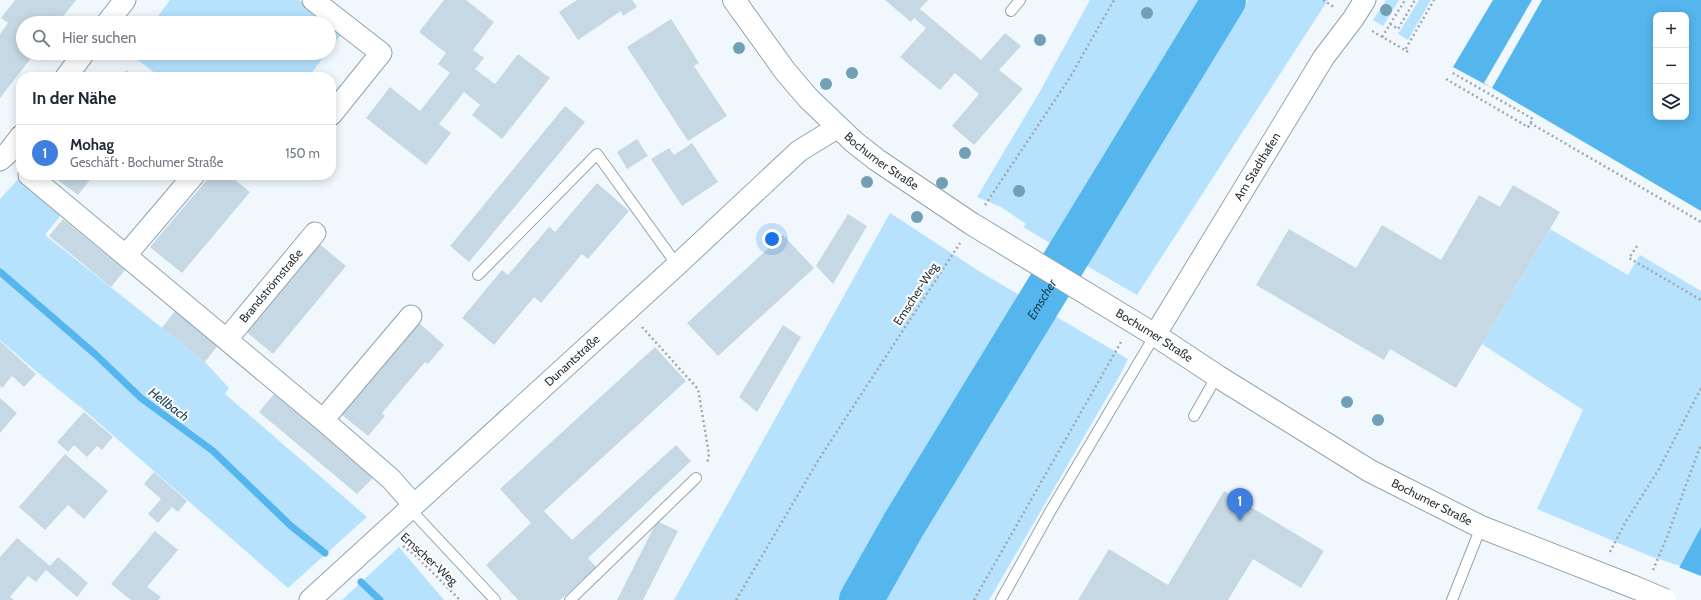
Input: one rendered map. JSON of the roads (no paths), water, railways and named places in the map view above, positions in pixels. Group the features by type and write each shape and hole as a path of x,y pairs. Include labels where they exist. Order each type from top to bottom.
{"main road":[{"name":"Bochumer Straße","path":"734,0 785,71 808,98 838,127 876,160 972,224 1370,471 1481,527 1665,600"}],"street":[{"path":"112,16 125,0"},
{"path":"313,0 334,16"},
{"name":"Am Stadthafen","path":"1154,336 1324,57 1353,19 1365,0"},
{"path":"336,18 381,53 336,109"},
{"path":"70,72 79,60"},
{"name":"Dunantstraße","path":"310,600 627,311 799,151 838,127"},
{"path":"9,161 16,146"},
{"path":"35,180 227,339 391,478 412,507"},
{"path":"126,255 190,180"},
{"name":"Brandströmstraße","path":"227,339 315,233"},
{"path":"323,420 411,316"}],"lane":[{"path":"1011,11 1020,0"},
{"path":"478,275 597,154 677,265"},
{"path":"1001,600 1051,510 1154,336"},
{"path":"1194,416 1217,376"},
{"path":"570,600 696,478"},
{"path":"412,507 495,600"},
{"path":"1452,600 1481,527"}],"water":[{"path":"1493,0 1701,0 1701,211 1492,88 1453,67"},
{"path":"1701,527 1701,600 1667,600 1680,566"}],"waterway":[{"name":"Emscher","path":"861,600 904,524 1224,0"},
{"name":"Hellbach","path":"0,272 95,354 141,398 213,451 291,526 325,553"},
{"name":"Hellbach","path":"361,582 380,600"}],"place":[{"name":"Mohag","path":"1240,521"}]}
